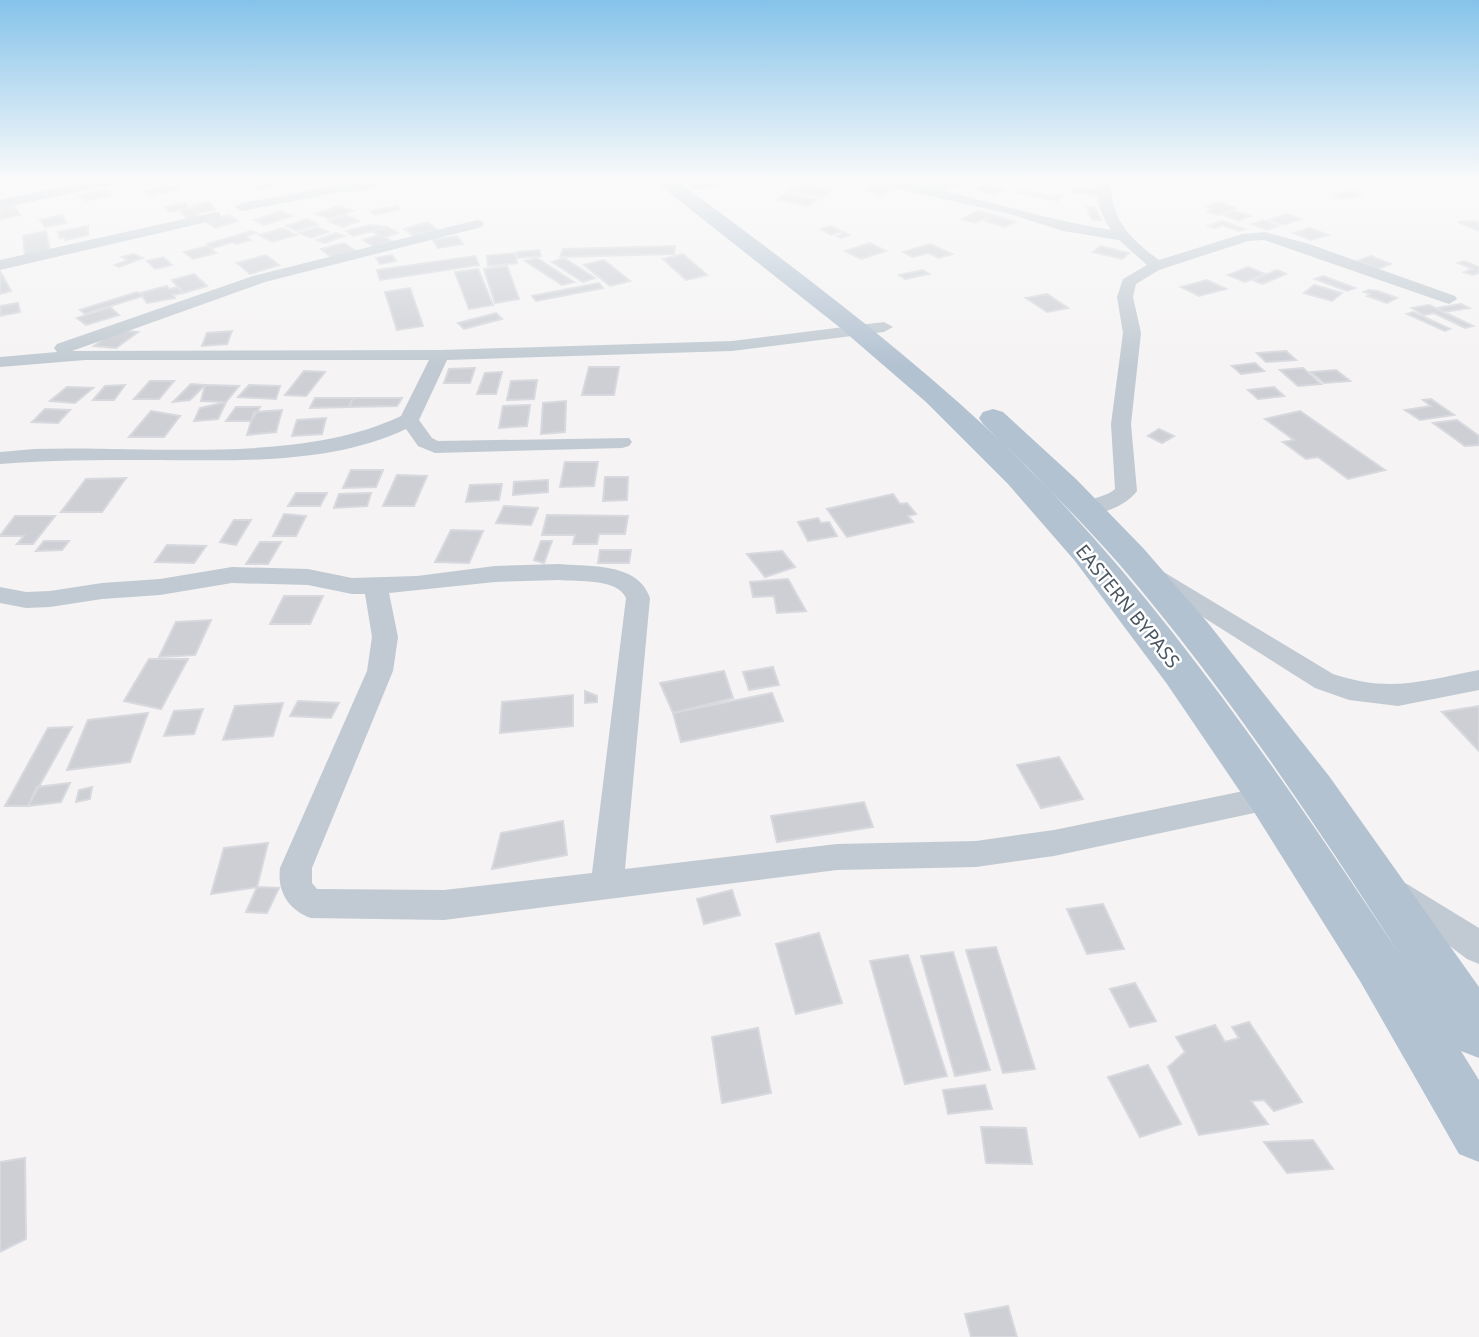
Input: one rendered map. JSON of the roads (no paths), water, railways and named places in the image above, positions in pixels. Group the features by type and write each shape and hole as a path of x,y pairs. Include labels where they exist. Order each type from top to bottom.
{"main road":[{"name":"EASTERN BYPASS","path":"758,241 871,329 955,383 1090,508 1269,723 1479,1032"},
{"name":"EASTERN BYPASS","path":"871,329 928,391 1019,477 1100,569 1206,705 1347,914 1479,1134"}],"street":[{"path":"0,265 104,241"},
{"path":"36,357 259,279 408,241"},
{"path":"1128,241 1155,266"},
{"path":"1090,508 1117,499 1126,491 1121,424 1132,333 1125,297 1129,282 1155,266 1230,241"},
{"path":"1284,241 1449,299"},
{"path":"0,362 36,357 441,355 732,346 871,329"},
{"path":"0,458 237,453 331,446 363,440 409,421 441,355"},
{"path":"409,421 425,442 435,447 622,442"},
{"path":"0,595 26,600 50,599 102,591 160,587 232,575 272,574 307,577 333,584 376,585 417,584 495,574 559,572 619,578 635,589 638,598 607,885"},
{"path":"1146,572 1324,681 1359,693 1398,696 1479,680"},
{"path":"376,585 385,653 380,671 296,868 294,880 298,894 311,903 444,905 838,857 976,854 1054,843 1268,798"},
{"path":"1382,886 1451,926 1479,948"}]}
